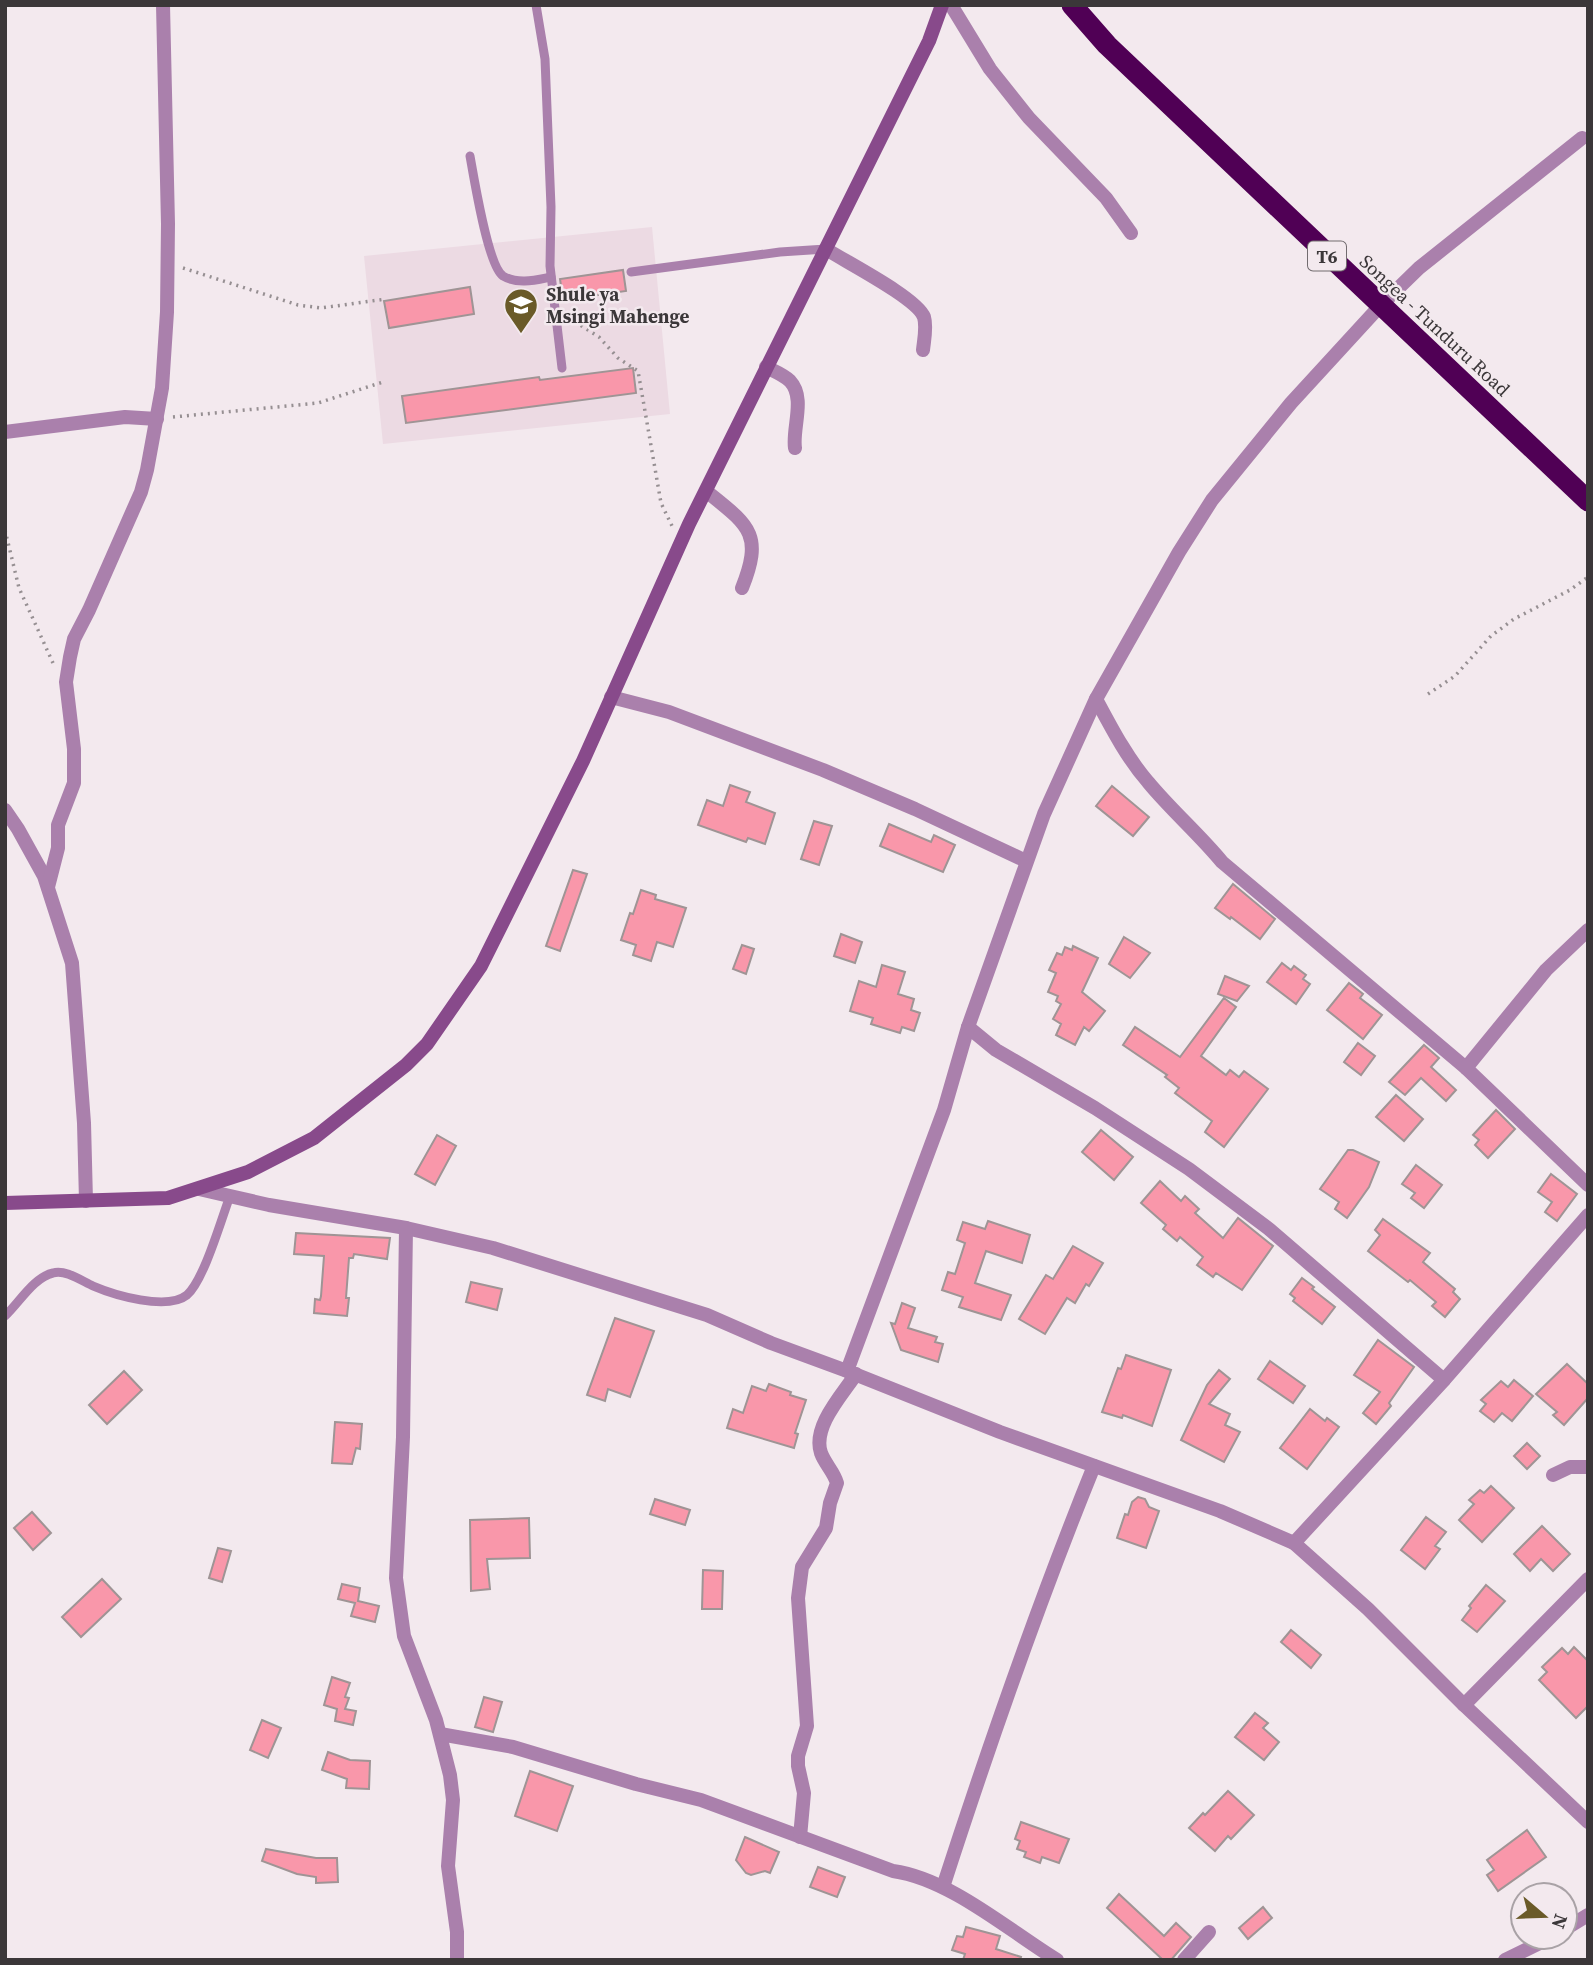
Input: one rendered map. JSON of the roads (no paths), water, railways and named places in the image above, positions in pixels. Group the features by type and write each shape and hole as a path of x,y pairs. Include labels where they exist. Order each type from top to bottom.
{"highway":[{"name":"Songea - Tunduru Road","path":"1072,5 1107,45 1588,501"}],"street":[{"path":"48,887 58,848 58,825 74,783 74,749 66,682 74,639 141,492 162,388 168,262 163,5"},
{"path":"5,1203 168,1198 248,1172 314,1138 405,1066 428,1044 481,966 583,761 682,541 766,366 929,41 942,5"},
{"path":"951,5 990,69 1029,118 1106,198 1131,233"},
{"path":"800,1837 804,1793 798,1756 807,1726 798,1598 802,1567 826,1528 837,1483 822,1454 819,1444 821,1432 852,1373 944,1110 968,1027 1026,861 1057,783 1096,699 1179,552 1212,500 1291,403 1380,306 1419,268 1582,138"},
{"path":"826,249 910,299 923,314 923,350"},
{"path":"766,366 790,380 796,390 798,404 794,428 795,448"},
{"path":"5,432 125,417 157,419"},
{"path":"706,491 751,534 753,553 742,588"},
{"path":"611,697 669,712 823,770 1026,861"},
{"path":"1096,699 1147,782 1198,833 1222,862 1466,1068 1588,1185"},
{"path":"5,810 48,887 72,963 84,1123 86,1201"},
{"path":"1466,1068 1546,970 1588,930"},
{"path":"968,1027 996,1050 1095,1108 1189,1169 1269,1229 1444,1380"},
{"path":"199,1189 406,1228 493,1248 707,1315 771,1343 1000,1432 1220,1511 1294,1543 1368,1609 1464,1705 1588,1822"},
{"path":"1294,1543 1444,1380 1588,1215"},
{"path":"406,1228 396,1578 404,1636 448,1763 453,1800 448,1866 457,1931 457,1960"},
{"path":"943,1887 1004,1703 1094,1466"},
{"path":"1553,1475 1570,1467 1588,1467"},
{"path":"1464,1705 1588,1579"},
{"path":"440,1734 513,1747 610,1777 701,1800 893,1871 913,1874 943,1887 1057,1960"},
{"path":"1184,1960 1209,1931"},
{"path":"1505,1960 1523,1951"}],"lane":[{"path":"536,5 548,94 551,277 562,368"},
{"path":"470,156 489,245 499,272 519,281 551,277"},
{"path":"631,272 780,252 826,249"},
{"path":"5,1316 40,1280 51,1273 61,1272 128,1297 177,1300 187,1294 197,1282 230,1196"}],"place":[{"name":"Shule ya Msingi Mahenge","path":"521,335"}]}
